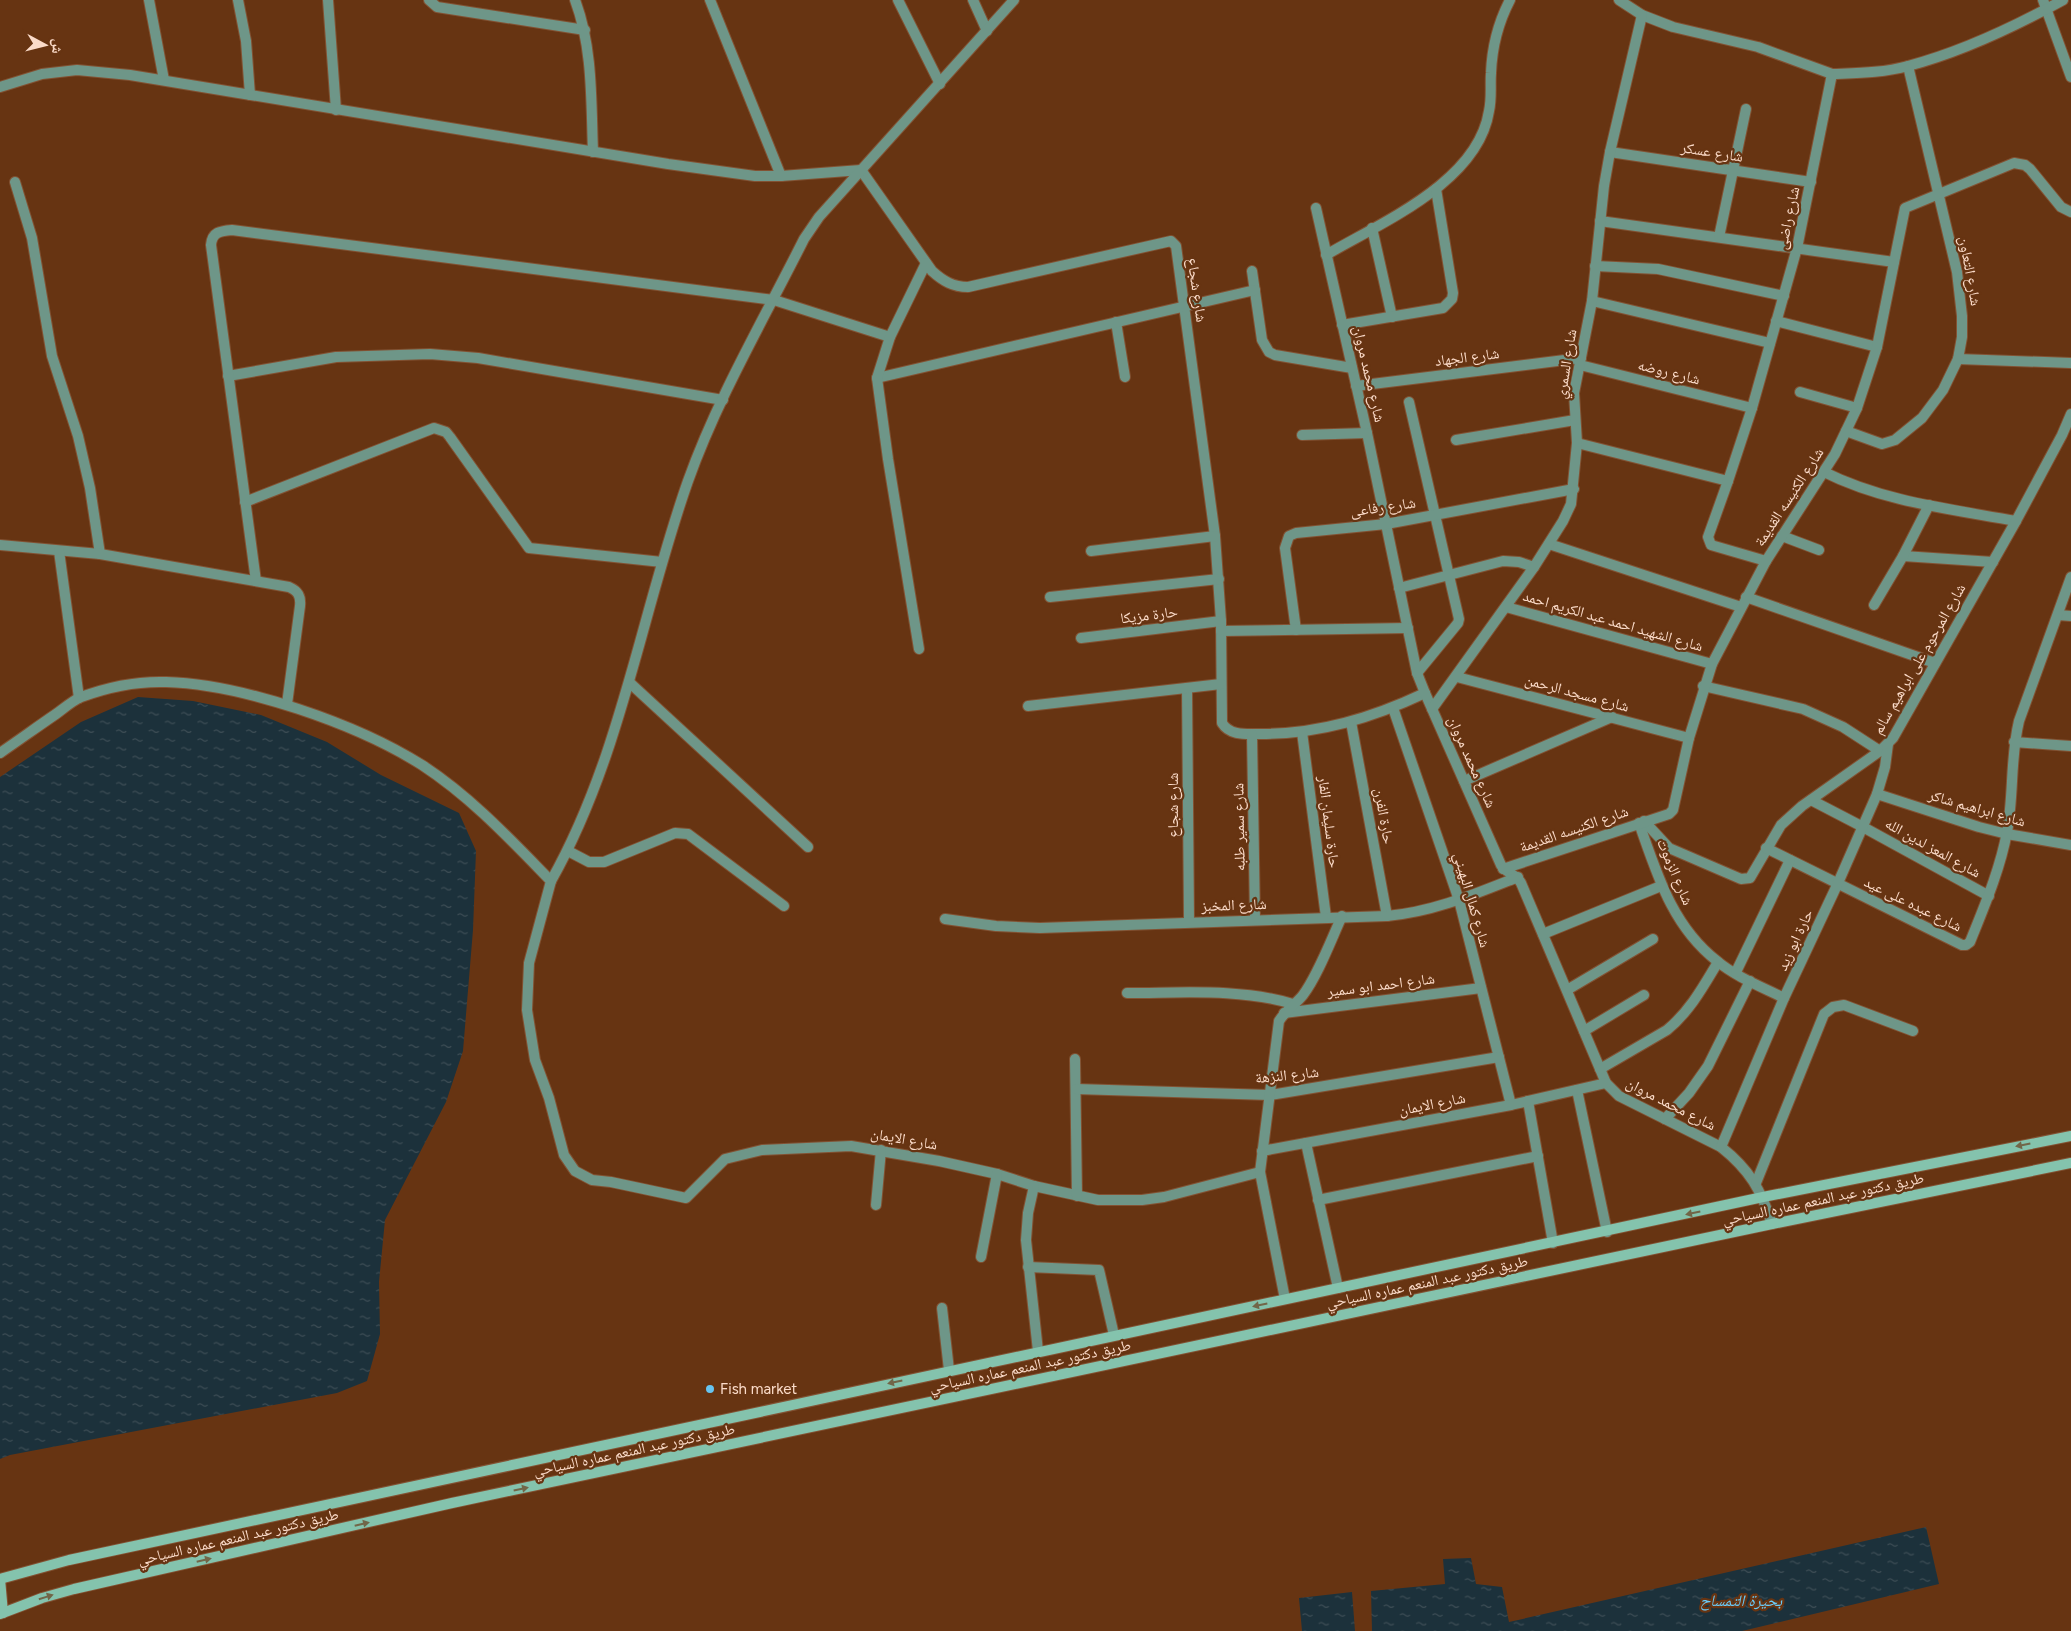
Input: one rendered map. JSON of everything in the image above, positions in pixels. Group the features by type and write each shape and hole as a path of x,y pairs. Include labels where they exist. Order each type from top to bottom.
{"main road":[{"name":"طريق دكتور عبد المنعم عماره السياحي","path":"0,1579 69,1560 949,1370 1606,1232 1763,1197 2071,1136"},
{"name":"طريق دكتور عبد المنعم عماره السياحي","path":"1,1614 42,1598 74,1589 452,1504 1772,1224 2071,1163"},
{"path":"0,1579 1,1614"}],"street":[{"path":"149,0 164,80"},
{"path":"238,0 246,41 250,95"},
{"path":"328,0 336,110"},
{"path":"429,0 437,7 585,30"},
{"path":"575,0 585,30 588,52 593,152"},
{"path":"710,0 781,176"},
{"path":"898,0 940,84"},
{"path":"973,0 987,31"},
{"path":"0,753 78,698 122,685 165,682 210,687 286,704 363,734 421,765 459,792 490,819 551,881 568,851 615,732 662,562 689,480 723,400 804,239 819,217 1014,0"},
{"path":"1326,255 1436,189 1476,147 1490,111 1493,46 1510,0"},
{"path":"1619,0 1642,15 1673,27 1758,47 1832,74 1868,72 1908,66 1969,45 2045,4 2063,0"},
{"path":"2045,4 2071,77"},
{"name":"شارع السمري","path":"1432,710 1534,567 1568,513 1574,489 1577,443 1574,393 1592,300 1600,221 1610,152 1642,15"},
{"name":"شارع التعاون","path":"1846,431 1882,444 1895,440 1922,418 1933,405 1952,375 1958,359 1962,337 1961,294 1908,66"},
{"path":"0,87 42,74 77,70 130,75 593,152 755,176 861,170"},
{"name":"شارع راضى","path":"1766,561 1709,543 1708,538 1752,408 1797,248 1832,74"},
{"path":"1719,237 1746,109"},
{"name":"شارع عسكر","path":"1610,152 1811,182"},
{"name":"شارع الكنيسه القديمة","path":"1503,869 1669,814 1673,810 1689,738 1703,686 1712,664 1766,561 1824,472 1857,408 1877,347 1905,208 2007,164 2020,164 2030,169 2061,207 2071,212"},
{"name":"شارع شجاع","path":"861,170 936,275 949,284 959,287 968,287 1171,241 1176,246 1214,536 1221,626 1222,723 1230,732 1252,734 1302,732 1351,722 1393,708 1424,693"},
{"path":"15,182 32,238 52,356 78,436 90,488 100,554"},
{"path":"1342,325 1443,308 1452,299 1454,293 1436,189"},
{"name":"شارع محمد مروان","path":"1316,208 1367,433 1417,673 1424,693 1503,869"},
{"path":"1600,221 1894,262"},
{"path":"1372,228 1392,316"},
{"path":"256,581 211,245 215,234 222,231 232,230 774,300 890,337"},
{"path":"919,649 888,459 877,378 890,337 926,263"},
{"path":"1595,266 1658,269 1784,296"},
{"path":"1252,271 1262,340 1269,352 1275,355 1352,368"},
{"path":"877,378 1255,290"},
{"path":"1592,300 1770,343"},
{"path":"1776,321 1877,347"},
{"path":"1116,322 1124,377"},
{"path":"228,376 336,357 430,354 478,358 723,400"},
{"path":"1958,359 2071,363"},
{"name":"شارع الجهاد","path":"1356,386 1581,362"},
{"name":"شارع روضه","path":"1581,362 1752,408"},
{"path":"1800,392 1857,408"},
{"path":"1409,402 1459,616 1458,624 1417,673"},
{"name":"شارع المرحوم على ابراهيم سالم","path":"1641,822 1669,848 1741,879 1750,878 1781,825 1811,800 1884,748 2016,522 2062,435 2071,414"},
{"path":"1456,440 1575,420"},
{"path":"245,502 434,428 446,432 450,437 528,548 662,562"},
{"path":"1302,435 1367,433"},
{"path":"1577,443 1728,481"},
{"path":"1824,472 1866,490 1929,505 2016,522"},
{"name":"شارع رفاعى","path":"1296,630 1285,548 1289,536 1296,533 1386,524 1574,489"},
{"path":"1874,605 1903,556 1929,505"},
{"path":"1091,550 1214,536"},
{"path":"1782,536 1819,550"},
{"path":"1549,544 1741,607"},
{"path":"0,545 100,554 289,587 297,590 301,599 286,704"},
{"path":"59,551 78,698"},
{"path":"1903,556 1993,562"},
{"path":"1400,588 1503,561 1519,562 1534,567"},
{"name":"شارع عبده على عيد","path":"1766,848 1962,945 1970,942 1989,896 2007,834 2012,791 2014,742 2019,721 2071,577"},
{"path":"1050,597 1218,579"},
{"path":"1746,597 1935,663"},
{"name":"شارع الشهيد احمد عبد الكريم احمد","path":"1506,606 1712,664"},
{"path":"2058,615 2071,616"},
{"name":"حارة مزيكا","path":"1081,638 1221,626 1296,630 1408,628"},
{"name":"شارع مسجد الرحمن","path":"1457,677 1689,738"},
{"path":"630,683 808,847"},
{"path":"1028,706 1221,684"},
{"path":"1703,686 1803,709 1884,748"},
{"name":"شارع شجاع","path":"1187,688 1189,922"},
{"name":"شارع كمال البهيني","path":"1393,708 1459,900 1511,1105"},
{"path":"1464,781 1612,717"},
{"name":"حارة الفرن","path":"1351,722 1387,916"},
{"name":"حارة سليمان الفار","path":"1302,732 1326,917"},
{"name":"شارع سمير طلبه","path":"1252,734 1256,919"},
{"path":"2014,742 2071,746"},
{"name":"حارة ابو زيد","path":"1721,1147 1784,998 1877,794 1885,767 1884,748"},
{"name":"شارع ابراهيم شاكر","path":"1877,794 2007,834 2071,845"},
{"name":"شارع المعز لدين الله","path":"1811,800 1989,896"},
{"name":"شارع الزموت","path":"1641,822 1661,886 1679,920 1690,935 1718,962 1784,998"},
{"path":"568,851 589,862 604,862 675,833 683,832 784,906"},
{"path":"1736,972 1790,860"},
{"path":"1503,869 1518,878"},
{"name":"شارع محمد مروان","path":"1518,878 1606,1083 1619,1096 1721,1147 1734,1158 1756,1183 1772,1224"},
{"name":"شارع المخبز","path":"945,919 996,926 1040,928 1342,916 1387,916 1424,911 1518,878"},
{"name":"شارع الايمان","path":"551,881 529,963 526,1010 535,1060 549,1098 564,1155 575,1171 592,1180 611,1182 686,1198 725,1159 762,1150 851,1146 939,1161 997,1174 1034,1186 1098,1200 1142,1200 1164,1197 1260,1172"},
{"path":"1543,934 1661,886"},
{"path":"1285,1299 1260,1172 1279,1021 1284,1012 1302,996 1310,984 1342,916"},
{"path":"1567,990 1653,939"},
{"path":"1600,1069 1676,1023 1692,1006 1718,962"},
{"path":"1665,1119 1689,1093 1708,1066 1750,981"},
{"name":"شارع احمد ابو سمير","path":"1284,1012 1481,988"},
{"path":"1127,993 1238,993 1257,995 1293,1004"},
{"path":"1584,1031 1644,994"},
{"path":"1756,1183 1824,1014 1833,1007 1844,1004 1914,1032"},
{"name":"شارع النزهة","path":"1076,1089 1270,1095 1499,1057"},
{"path":"1075,1059 1077,1196"},
{"name":"شارع الايمان","path":"1262,1151 1511,1105 1606,1083"},
{"path":"1577,1090 1606,1232"},
{"path":"1528,1101 1554,1243"},
{"path":"1306,1143 1338,1288"},
{"path":"876,1205 881,1150"},
{"path":"1318,1200 1538,1156"},
{"path":"981,1256 997,1174"},
{"path":"1034,1186 1028,1213 1026,1240 1038,1351"},
{"path":"1028,1267 1099,1270 1114,1335"},
{"path":"942,1308 949,1370"}],"water":[{"path":"138,697 193,701 261,715 327,742 381,775 459,813 476,851 473,930 463,1051 446,1102 385,1220 379,1282 380,1334 367,1381 337,1393 10,1455 0,1459 0,777 81,722"},
{"name":"بحيرة التمساح","path":"1926,1527 1939,1584 1742,1631 1372,1631 1371,1591 1445,1584 1443,1559 1471,1558 1476,1584 1502,1587 1509,1622"},
{"path":"1352,1592 1355,1631 1302,1631 1299,1598"}],"place":[{"name":"Fish market","path":"710,1389"}]}
